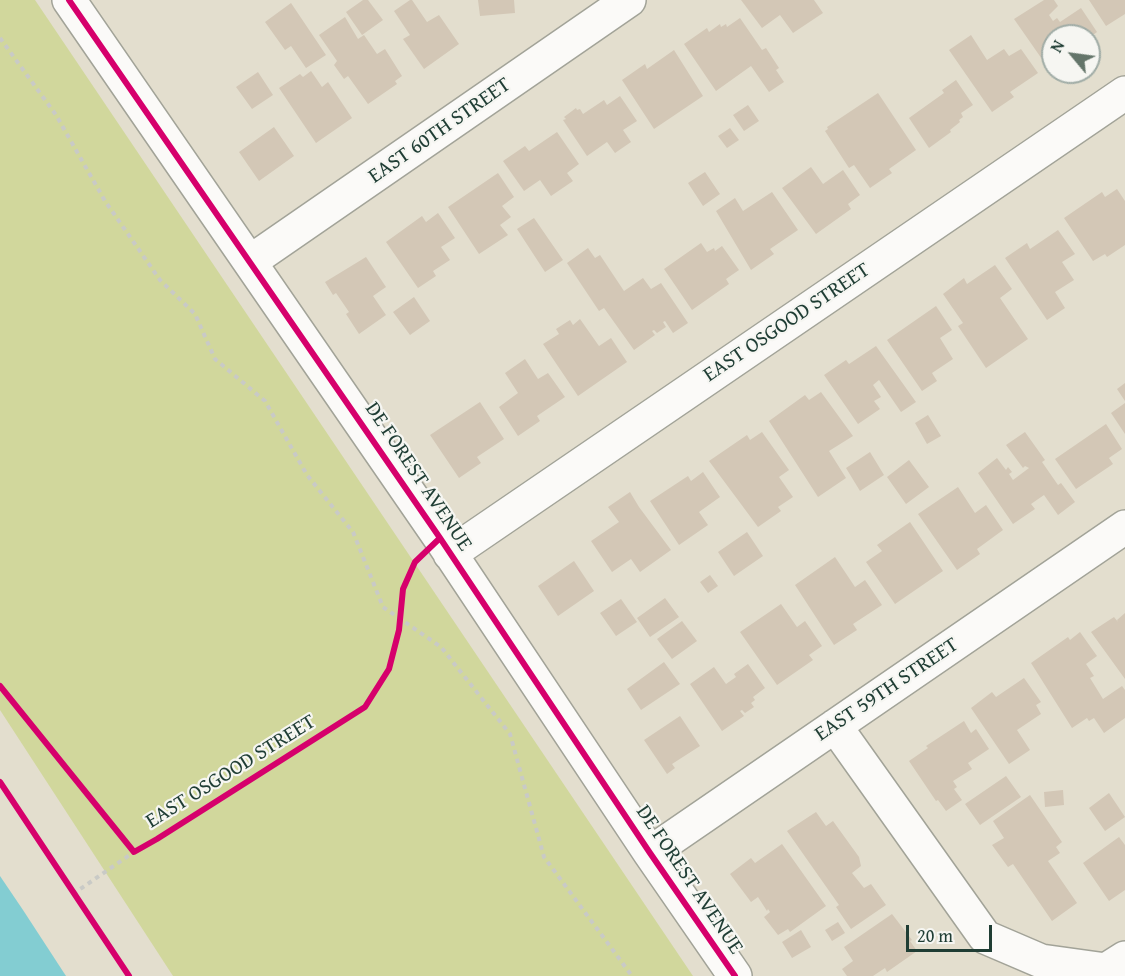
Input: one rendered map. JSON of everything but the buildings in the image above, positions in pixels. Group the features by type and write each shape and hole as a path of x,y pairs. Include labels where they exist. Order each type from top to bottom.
{"street":[{"name":"DE FOREST AVENUE","path":"69,0 450,554 650,854 735,976"},
{"name":"EAST 60TH STREET","path":"250,261 624,1"},
{"name":"EAST OSGOOD STREET","path":"450,554 1125,93"},
{"name":"EAST 59TH STREET","path":"650,854 1125,527"},
{"path":"835,726 985,938 1041,961 1106,970 1125,958"}],"path":[{"path":"0,38 56,115 105,201 160,280 195,314 215,359 265,401 307,475 353,532 383,607 441,647 510,734 544,857 632,976"},
{"path":"399,630 401,609"},
{"path":"74,894 134,852"},
{"path":"67,885 80,903"}],"green space":[{"path":"0,0 35,0 693,976 173,976 0,710"}],"water":[{"path":"0,876 23,910 66,976 0,976"}],"cycle path":[{"path":"69,0 440,538 735,976"},
{"path":"0,686 134,852 365,707 389,669 399,630 403,589 415,562 440,538"},
{"path":"0,782 129,976"}]}
